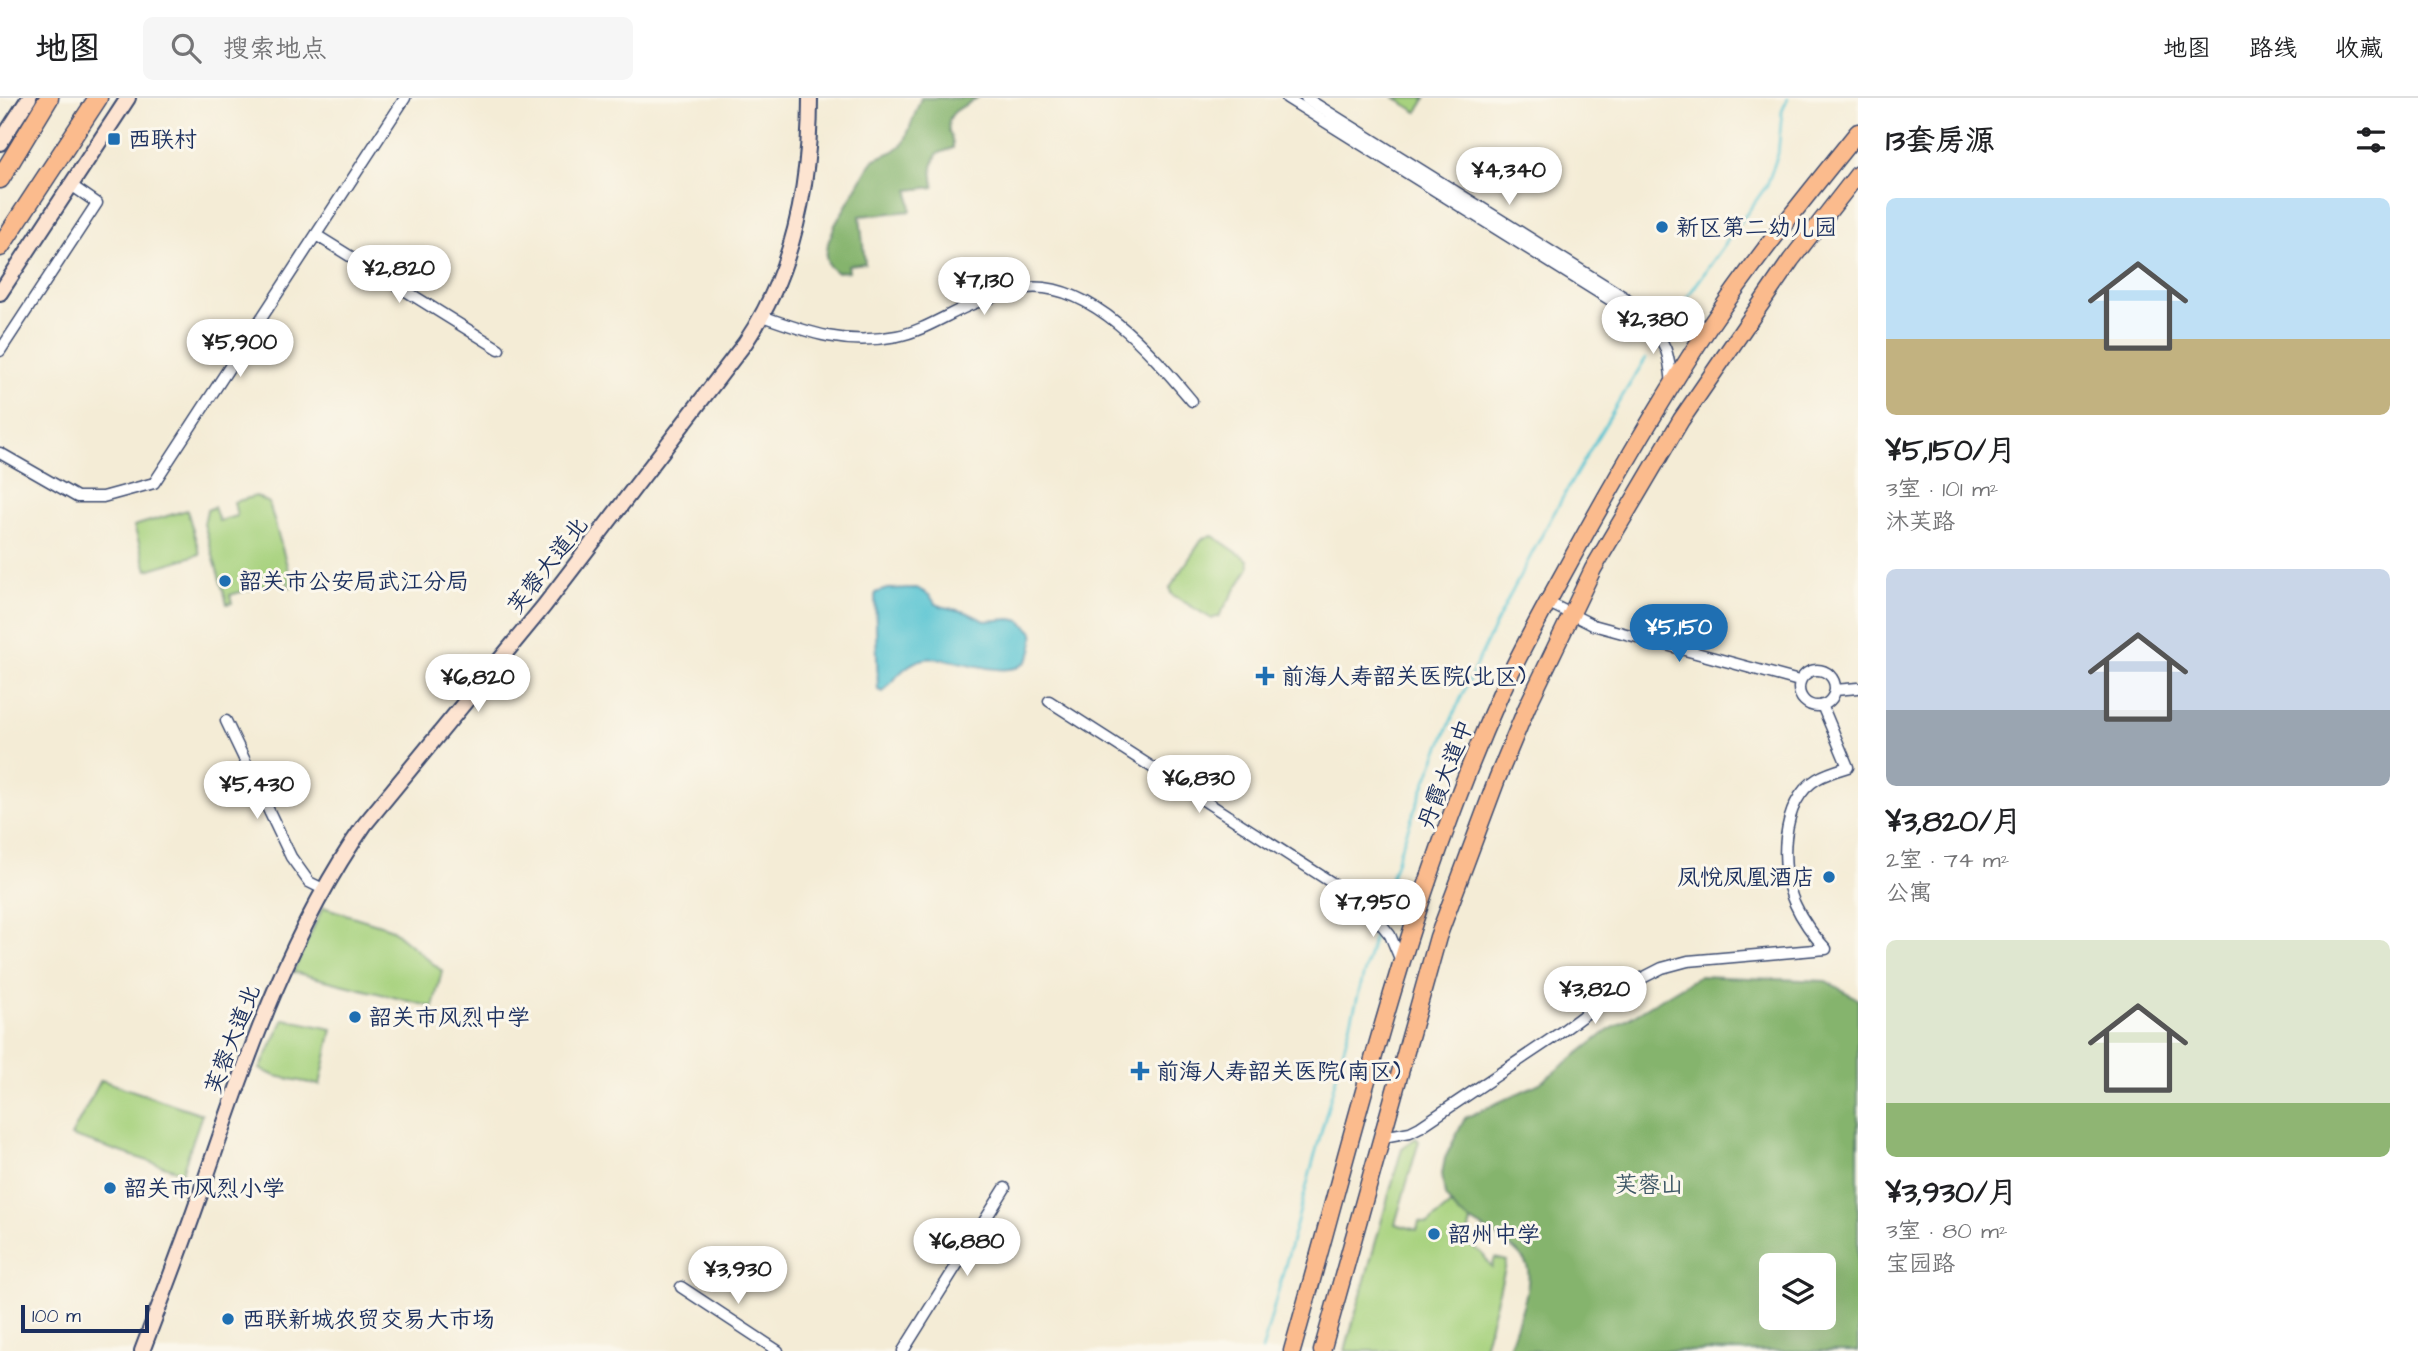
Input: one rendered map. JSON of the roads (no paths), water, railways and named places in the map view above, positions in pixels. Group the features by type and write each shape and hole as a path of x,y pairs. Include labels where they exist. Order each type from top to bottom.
{"highway":[{"path":"0,179 49,98"},
{"path":"0,247 8,225 99,98"}],"main road":[{"path":"0,143 29,98"},
{"path":"0,293 128,98"},
{"name":"芙蓉大道北","path":"142,1351 261,1023 294,945 323,889 365,824 544,606 745,343 762,316 786,263 799,214 810,138 810,98"},
{"name":"丹霞大道中","path":"1292,1351 1401,962 1423,895 1500,696 1547,602 1625,461 1672,384 1768,246 1858,132"},
{"path":"1322,1351 1438,937 1527,707 1620,521 1681,420 1791,260 1858,174"}],"street":[{"path":"0,453 77,497 103,497 154,483 405,98"},
{"path":"1287,98 1644,321 1657,333 1666,348 1672,384"},
{"path":"1306,98 1667,324 1691,329 1712,324"},
{"path":"0,351 97,203 71,186"},
{"path":"316,235 499,349"},
{"path":"762,316 817,335 838,339 874,340 910,332 955,311 1008,292 1027,288 1051,290 1099,310 1123,327 1139,341 1192,401"},
{"path":"1547,602 1593,625 1800,681"},
{"path":"1824,671 1833,678 1835,690 1831,699 1816,706 1805,703 1799,693 1800,681 1807,672 1824,671"},
{"path":"1835,690 1858,688"},
{"path":"1049,701 1365,904 1390,935 1401,962"},
{"path":"1382,1138 1420,1127 1557,1035 1615,992 1662,968 1688,961 1826,949 1814,936 1794,902 1786,874 1785,850 1790,818 1798,800 1817,779 1848,766 1822,705"},
{"path":"226,721 291,857 309,882 323,889"},
{"path":"1365,904 1388,907 1407,903 1423,895"},
{"path":"902,1351 1005,1188"},
{"path":"681,1287 778,1351"}],"water":[{"path":"917,588 929,595 936,604 966,612 985,621 1021,621 1033,632 1031,653 1023,664 1010,669 925,659 906,668 883,692 878,690 875,593 887,589"}],"waterway":[{"path":"1686,299 1767,185 1778,154 1782,111 1788,98"},
{"path":"1387,890 1411,821 1467,683 1534,550 1646,358"},
{"path":"1262,1351 1376,929"}],"place":[{"name":"西联村","path":"114,139"},
{"name":"新区第二幼儿园","path":"1662,227"},
{"name":"韶关市公安局武江分局","path":"225,581"},
{"name":"前海人寿韶关医院(北区)","path":"1265,676"},
{"name":"凤悦凤凰酒店","path":"1829,877"},
{"name":"韶关市风烈中学","path":"355,1017"},
{"name":"前海人寿韶关医院(南区)","path":"1140,1071"},
{"name":"韶关市风烈小学","path":"110,1188"},
{"name":"韶州中学","path":"1434,1234"},
{"name":"西联新城农贸交易大市场","path":"228,1319"}],"park label":[{"name":"芙蓉山","path":"1649,1184"}]}
